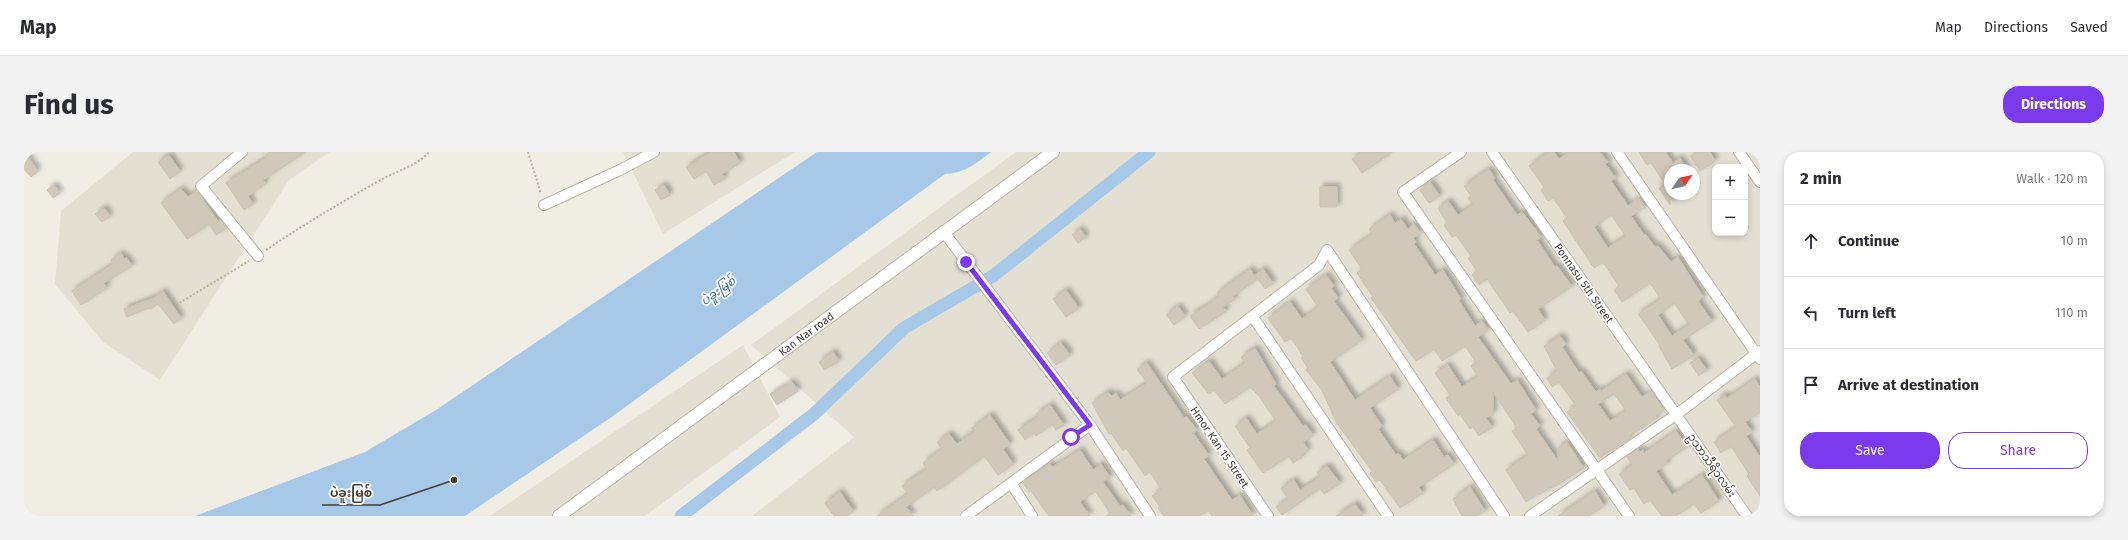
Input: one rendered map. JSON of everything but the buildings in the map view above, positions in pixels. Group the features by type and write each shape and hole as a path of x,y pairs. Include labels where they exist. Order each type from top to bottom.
{"street":[{"path":"242,152 201,186 258,256"},
{"path":"544,205 620,170 654,152"},
{"name":"Kan Nar road","path":"559,516 943,231 1053,152"},
{"path":"1460,152 1403,192 1629,516"},
{"name":"Ponnasu 5th Street","path":"1492,152 1677,414"},
{"path":"1530,516 1759,355 1616,152"},
{"path":"1739,152 1760,182"},
{"path":"943,231 1090,425 1150,516"},
{"path":"1388,516 1253,317 1320,265 1327,250 1504,516"},
{"name":"Hmor Kan 15 Street","path":"1253,317 1173,378 1268,516"},
{"name":"ဥသာသီရိ၁လမ်း","path":"1677,414 1747,516"},
{"path":"966,516 1090,425"},
{"path":"1010,483 1032,516"}],"path":[{"path":"176,306 258,256 312,219 381,179 422,160 429,152"},
{"path":"528,152 544,205"}],"shaded area":[{"path":"133,152 330,152 289,180 160,380 103,342 55,284 61,211"},
{"path":"623,152 795,152 663,234"},
{"path":"1016,152 1760,152 1760,516 752,516 854,437 751,345"},
{"path":"743,345 780,417 645,516 490,516"}],"water":[{"path":"817,152 991,152 964,170 952,174 945,174 613,416 465,516 195,516 365,452 436,410"}],"waterway":[{"path":"681,516 814,414 904,328 993,276 1149,152"}],"place":[{"name":"ပဲခူးမြစ်","path":"454,480"}],"route":[{"path":"966,262 1090,425 1071,437"}]}
